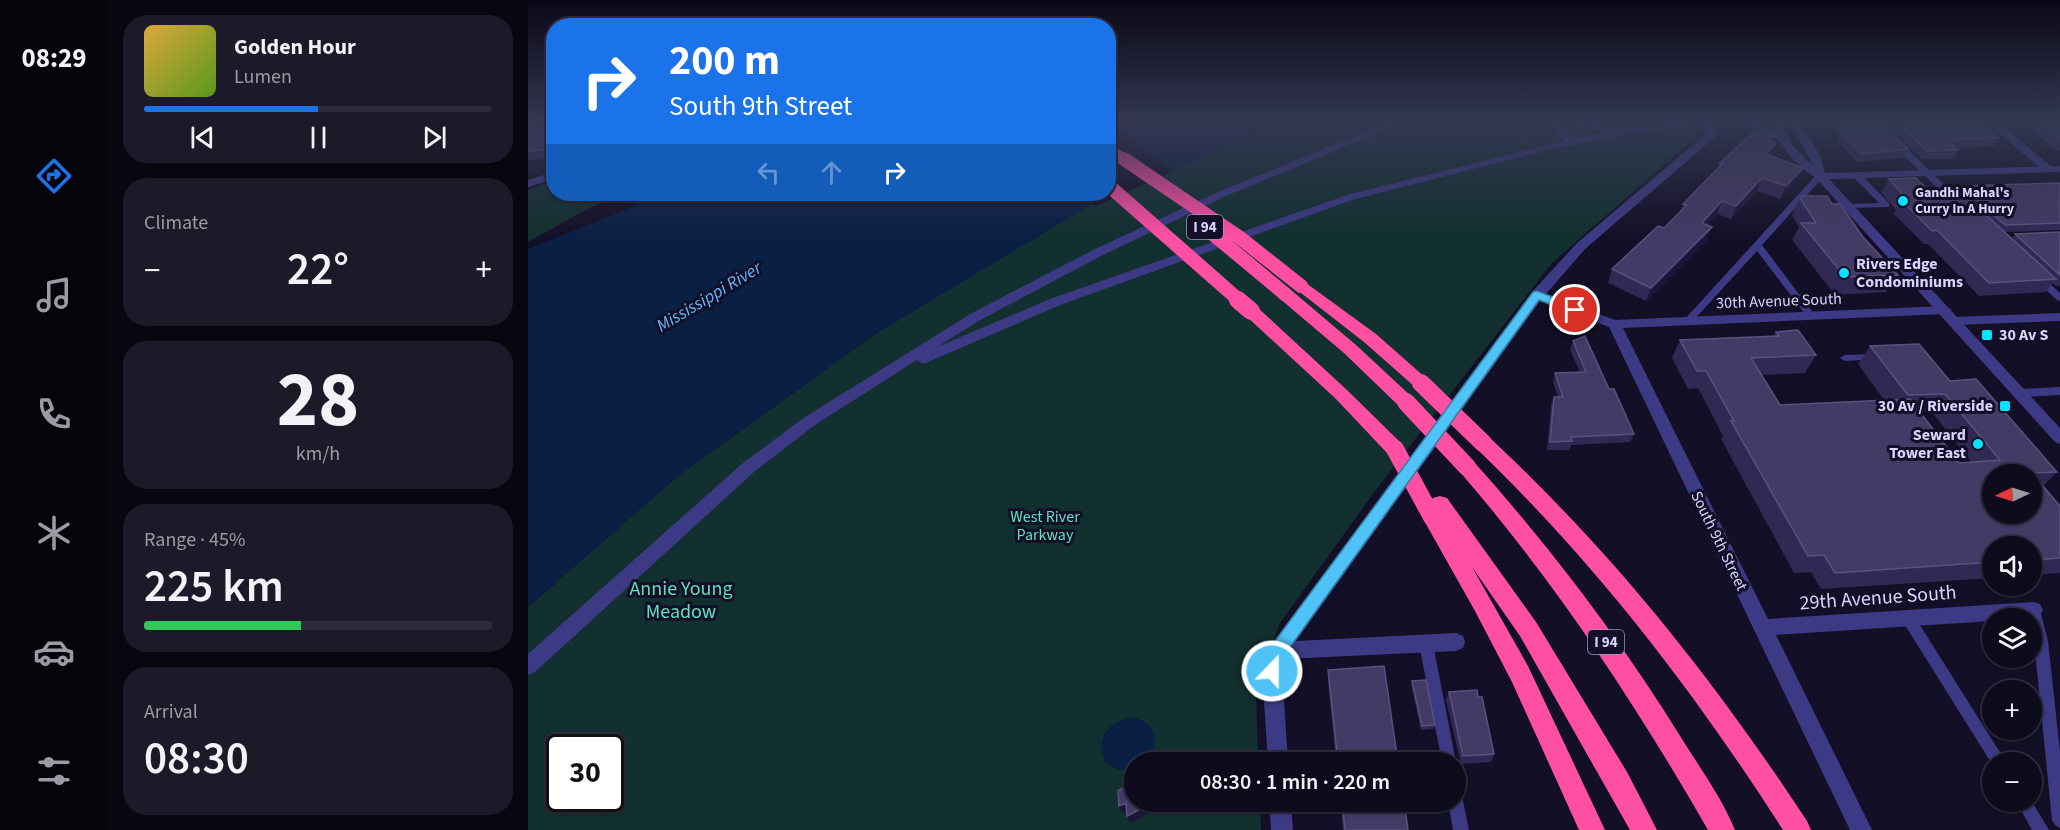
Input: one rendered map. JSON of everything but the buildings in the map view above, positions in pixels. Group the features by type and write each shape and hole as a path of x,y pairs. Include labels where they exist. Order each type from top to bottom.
{"highway":[{"name":"I 94","path":"1125,160 1293,290 1406,402 1467,467 1558,578 1607,644 1644,698 1722,830"},
{"name":"I 94","path":"1116,192 1251,310 1380,433 1395,449 1436,511"},
{"path":"1293,290 1370,338 1421,383 1574,532 1638,604 1725,720 1798,830"},
{"path":"1436,511 1520,674 1592,830"},
{"path":"1436,511 1528,629 1618,781 1644,830"}],"street":[{"path":"528,666 749,467 810,421 977,316 1099,252 1222,194 1306,160"},
{"path":"888,373 1055,302 1351,197 1501,160"},
{"path":"1277,752 1272,671 1278,651 1537,295 1581,246 1682,160"},
{"path":"1799,160 1806,168 1820,176 1849,206 2060,438"},
{"path":"1816,160 1821,167 1820,176"},
{"path":"2041,160 2054,169"},
{"path":"1820,176 1909,178 1926,173 2054,169"},
{"path":"528,184 546,178"},
{"path":"1034,286 1055,302"},
{"path":"1537,295 1614,324"},
{"name":"30th Avenue South","path":"1614,324 1945,310"},
{"path":"1955,321 2060,317"},
{"name":"South 9th Street","path":"1614,324 1861,830"},
{"name":"29th Avenue South","path":"1761,628 1982,613"},
{"path":"1278,651 1456,642"},
{"path":"1281,812 1282,830"}],"lane":[{"path":"1913,160 1970,214"},
{"path":"1688,321 1820,176"},
{"path":"1849,206 1886,204 1857,176"},
{"path":"1757,245 1811,316"},
{"path":"2028,268 2060,298"},
{"path":"1845,358 1880,357"},
{"path":"2020,393 2060,391"},
{"path":"1908,618 1993,752"},
{"path":"1426,644 1447,752"},
{"path":"2042,650 2060,820"},
{"path":"1458,812 1461,830"},
{"path":"2030,812 2042,830"}],"green space":[{"name":"West River Parkway","path":"1194,160 1670,160 1552,263 1375,491 1280,623 1256,686 1258,752 1124,752 1124,812 1260,812 1261,830 528,830 528,607 678,476 875,334 1091,204 1098,201 1116,201 1116,193"},
{"path":"546,184 546,201 608,201 591,207 528,242 528,190"}],"water":[{"path":"1116,160 1194,160 1116,194"},
{"name":"Mississippi River","path":"648,201 1099,201 875,334 678,476 528,607 528,249"},
{"path":"1129,717 1145,723 1151,728 1155,740 1152,752 1124,752 1124,770 1118,770 1105,762 1101,747 1109,728"}],"pier":[{"path":"1116,160 1157,160 1172,172 1116,197"},
{"path":"1090,201 1106,201 1095,206"}],"place":[{"name":"Gandhi Mahal's Curry In A Hurry","path":"1903,201"},
{"name":"Rivers Edge Condominiums","path":"1844,273"},
{"name":"30 Av S","path":"1987,335"},
{"name":"30 Av / Riverside","path":"2005,406"},
{"name":"Seward Tower East","path":"1978,444"}],"route":[{"path":"1272,671 1278,651 1537,295 1575,310"}],"park label":[{"name":"Annie Young Meadow","path":"681,600"}]}
